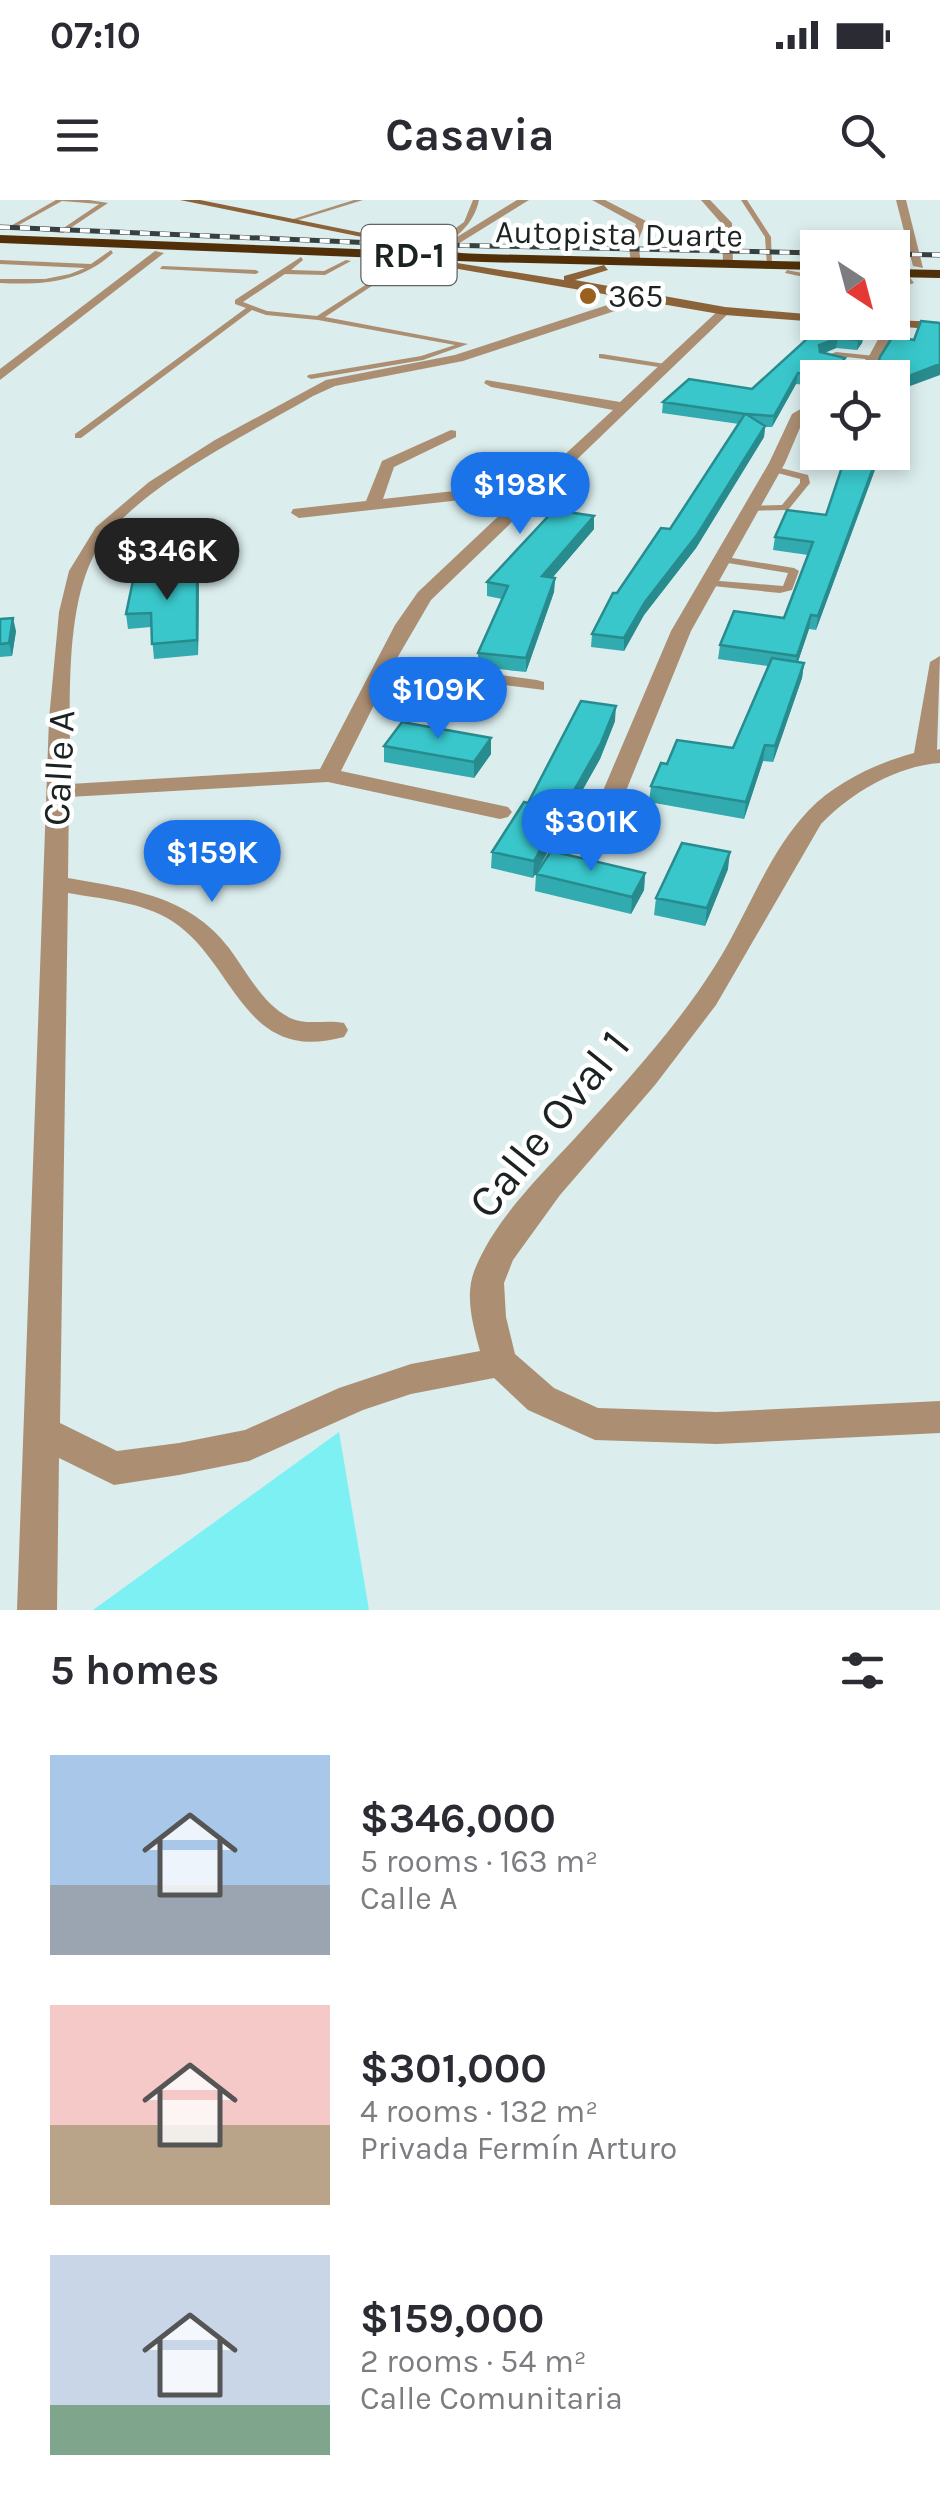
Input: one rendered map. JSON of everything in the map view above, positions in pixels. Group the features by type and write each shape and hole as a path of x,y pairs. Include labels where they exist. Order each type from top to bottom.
{"highway":[{"name":"Autopista Duarte","path":"4,238 62,236 403,263 800,272"},
{"name":"Autopista Duarte","path":"4,238 160,260 482,258 770,265 800,269"},
{"path":"910,268 919,266 939,274"},
{"path":"910,272 939,274"}],"main road":[{"path":"186,200 482,258"},
{"path":"351,257 376,246 380,242 374,237"},
{"path":"450,265 572,282 726,311 800,318"},
{"path":"572,282 568,278 574,274 604,268"},
{"path":"910,326 940,326"}],"street":[{"path":"436,249 524,200"},
{"path":"597,200 639,218 642,223 633,241 637,262"},
{"path":"901,200 919,266"},
{"path":"705,201 727,223 729,264"},
{"path":"0,376 160,260"},
{"name":"Calle A","path":"37,1610 58,792 72,593 86,553 108,522 159,484 331,382 458,358 641,298"},
{"path":"328,775 384,664 424,596 726,311"},
{"path":"491,383 622,407"},
{"path":"594,840 681,631 774,469 800,413"},
{"path":"373,504 387,464 451,434"},
{"path":"300,512 537,486"},
{"path":"933,756 940,662"},
{"path":"384,664 537,686"},
{"name":"Calle Oval 1","path":"500,1362 487,1308 490,1271 542,1194 660,1060 725,971 814,817 846,792 933,756"},
{"path":"58,792 328,775 500,812"},
{"path":"54,883 177,913 218,952 273,1022 292,1032 334,1030"},
{"path":"39,1430 114,1468 179,1460 249,1445 352,1399 411,1378 500,1362 541,1399 595,1424 717,1428 940,1417"}],"lane":[{"path":"4,238 62,200 103,201"},
{"path":"290,220 360,200"},
{"path":"436,249 474,216 476,200"},
{"path":"744,200 768,237 770,265"},
{"path":"62,236 103,201"},
{"path":"0,280 45,284 74,276 111,252"},
{"path":"284,272 325,272 351,257"},
{"path":"301,259 238,302 249,309 464,344 424,358 311,377"},
{"path":"160,260 256,272"},
{"path":"0,262 90,266"},
{"path":"318,318 403,263"},
{"path":"0,272 74,276"},
{"path":"78,436 249,309"},
{"path":"602,356 665,366"},
{"path":"748,509 785,508 805,484 805,477 796,472 774,469"},
{"path":"707,583 780,590 788,588 794,570 720,559"}],"shaded area":[{"path":"339,1432 369,1610 93,1610"}],"building":[{"path":"921,321 940,323 940,364 910,376 910,360 879,360 891,340 914,340"},
{"path":"806,340 833,340 819,345 820,352 845,358 800,360 800,373 774,416 746,414 765,426 697,535 645,602 624,638 592,634 613,593 617,593 661,528 670,529 745,414 663,402 689,379 752,389"},
{"path":"841,470 872,470 818,616 811,615 797,656 720,645 734,611 784,618 813,542 775,537 787,510 826,515"},
{"path":"554,510 594,516 542,576 555,578 526,658 478,653 508,586 487,582"},
{"path":"197,568 197,640 152,644 151,613 126,614 135,571"},
{"path":"13,618 9,643 0,644 0,619"},
{"path":"772,658 804,663 775,746 765,745 746,802 651,786 661,763 667,764 677,740 733,748"},
{"path":"581,701 616,706 601,743 534,861 492,852 524,802 528,803"},
{"path":"402,722 491,738 474,762 384,746"},
{"path":"682,843 730,852 707,908 656,898"},
{"path":"551,851 645,873 632,897 536,874"}],"railway":[{"path":"0,227 398,244 800,253"},
{"path":"910,254 940,255"}],"place":[{"name":"365","path":"588,296"}]}
